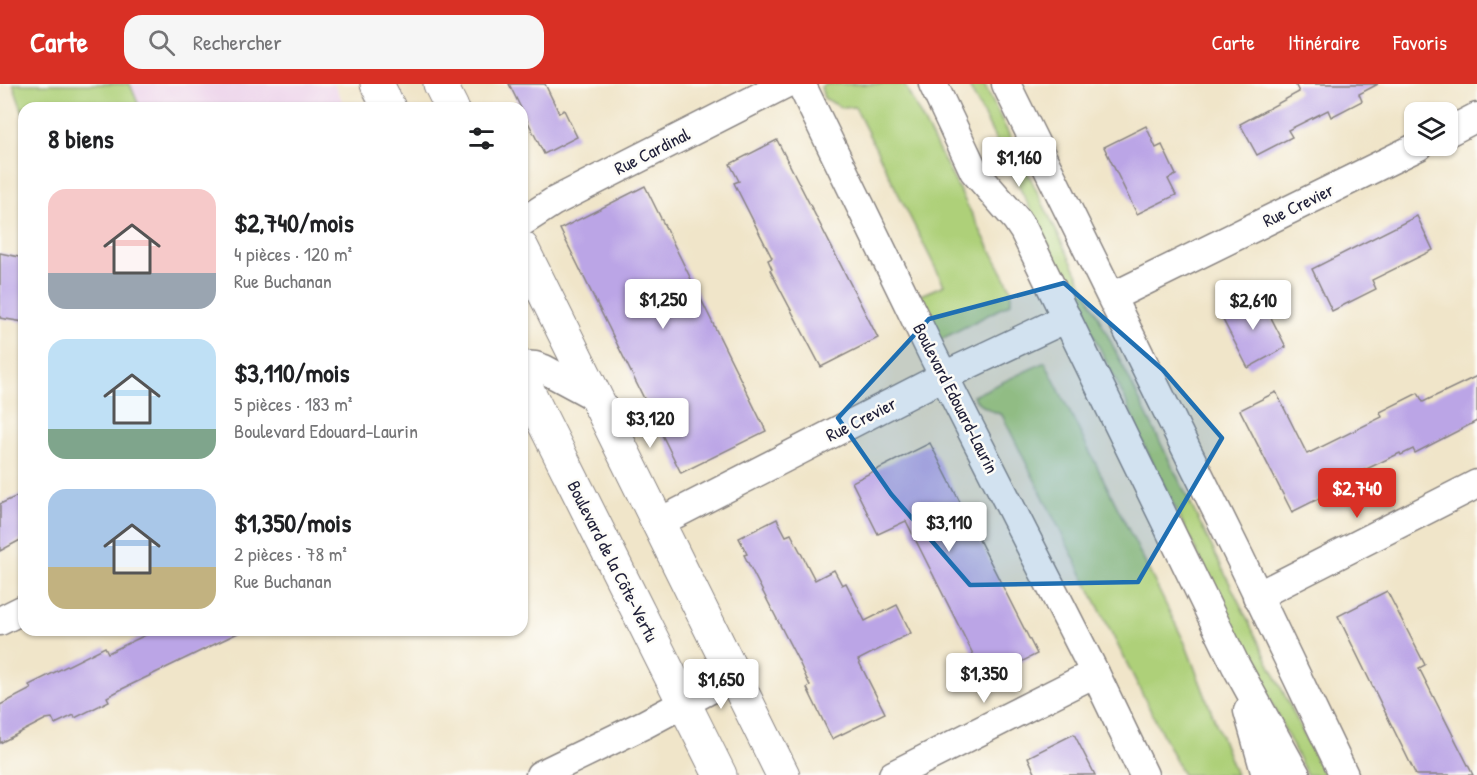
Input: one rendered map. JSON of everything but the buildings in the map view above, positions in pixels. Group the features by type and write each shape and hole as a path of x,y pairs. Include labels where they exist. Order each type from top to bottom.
{"main road":[{"path":"377,84 386,102"},
{"path":"440,84 449,102"},
{"path":"528,260 783,775"},
{"name":"Boulevard de la Côte-Vertu","path":"528,391 720,775"}],"street":[{"name":"Rue Cardinal","path":"528,218 553,202 785,84"},
{"name":"Boulevard Edouard-Laurin","path":"801,84 1144,775"},
{"path":"933,84 974,171 1024,231 1236,666 1296,775"},
{"path":"1006,84 1344,775"},
{"path":"1458,127 1477,117"},
{"name":"Rue Crevier","path":"1112,297 1404,153"},
{"name":"Rue Crevier","path":"658,523 944,376 1067,318"},
{"path":"528,365 544,369 596,398"},
{"path":"1257,596 1477,484"},
{"path":"0,621 18,612"},
{"path":"1236,666 1266,775"},
{"path":"893,775 1095,673"},
{"path":"540,775 735,676"}],"highlighted area":[{"path":"1064,283 1163,370 1222,438 1138,582 970,585 891,494 838,418 929,319"}],"shaded area":[{"path":"130,84 334,84 343,102 138,102"}],"green space":[{"path":"13,84 130,84 138,102 19,102"},
{"path":"827,84 904,84 1011,289 1011,303 938,341 916,297 944,285 855,107 842,108 824,98 821,87"},
{"path":"968,84 984,84 1324,775 1307,775 1142,441 1128,405"},
{"path":"1045,362 1185,643 1236,775 1183,775 1002,415 982,406 973,396"}]}
